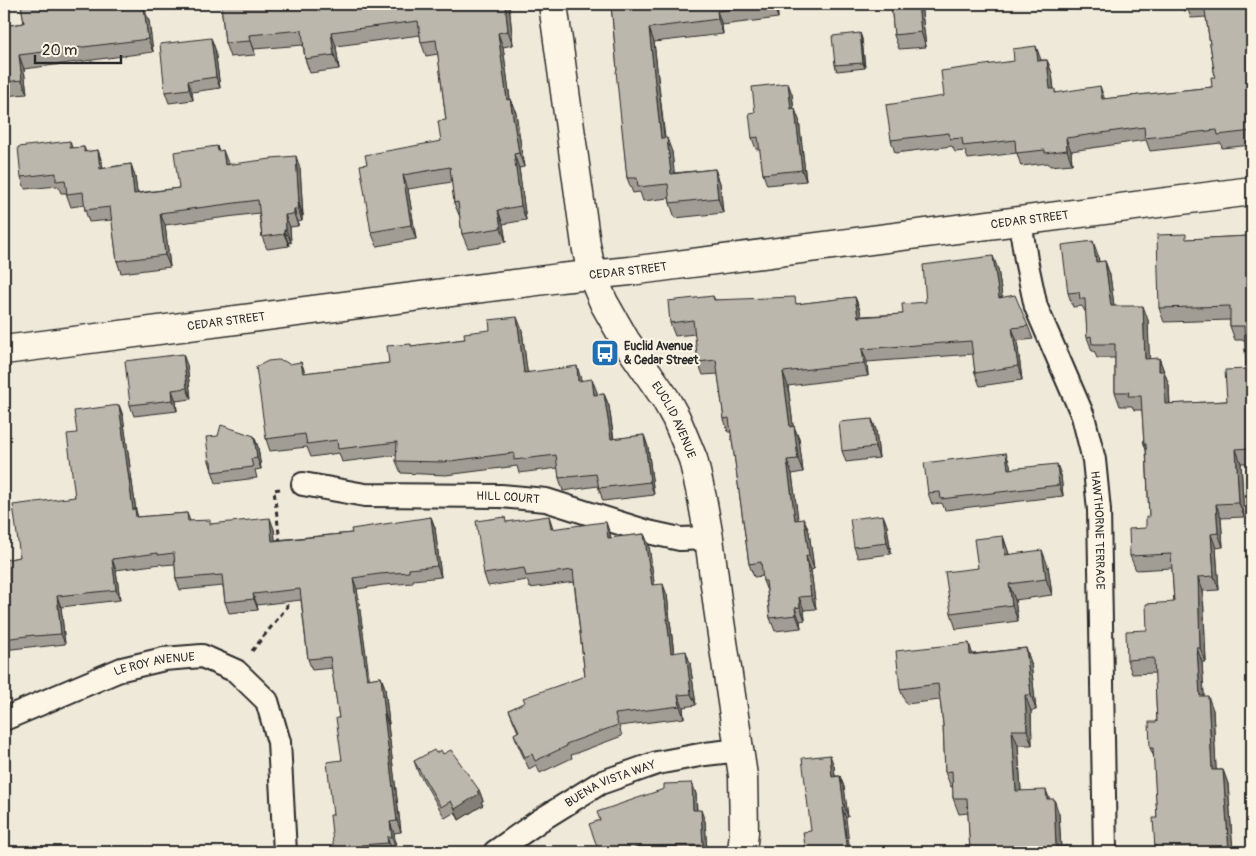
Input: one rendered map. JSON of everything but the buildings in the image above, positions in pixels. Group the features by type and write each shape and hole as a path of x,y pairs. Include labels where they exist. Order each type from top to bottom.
{"street":[{"name":"EUCLID AVENUE","path":"553,4 586,245 592,275 604,303 625,340 665,398 676,418 693,459 702,498 710,538 718,608 743,776 744,832 742,852"},
{"name":"CEDAR STREET","path":"4,350 1252,191"},
{"name":"HAWTHORNE TERRACE","path":"1020,221 1036,307 1083,416 1094,460 1099,510 1104,852"},
{"name":"HILL COURT","path":"303,484 365,495 501,496 546,500 648,532 680,539 710,538"},
{"name":"LE ROY AVENUE","path":"4,719 122,670 164,659 202,656 236,670 267,701 279,742 285,852"},
{"name":"BUENA VISTA WAY","path":"495,852 539,821 600,783 657,763 740,750"}],"path":[{"path":"274,490 281,549"},
{"path":"236,670 287,607 286,598"}],"place":[{"name":"Euclid Avenue & Cedar Street","path":"605,353"}]}
